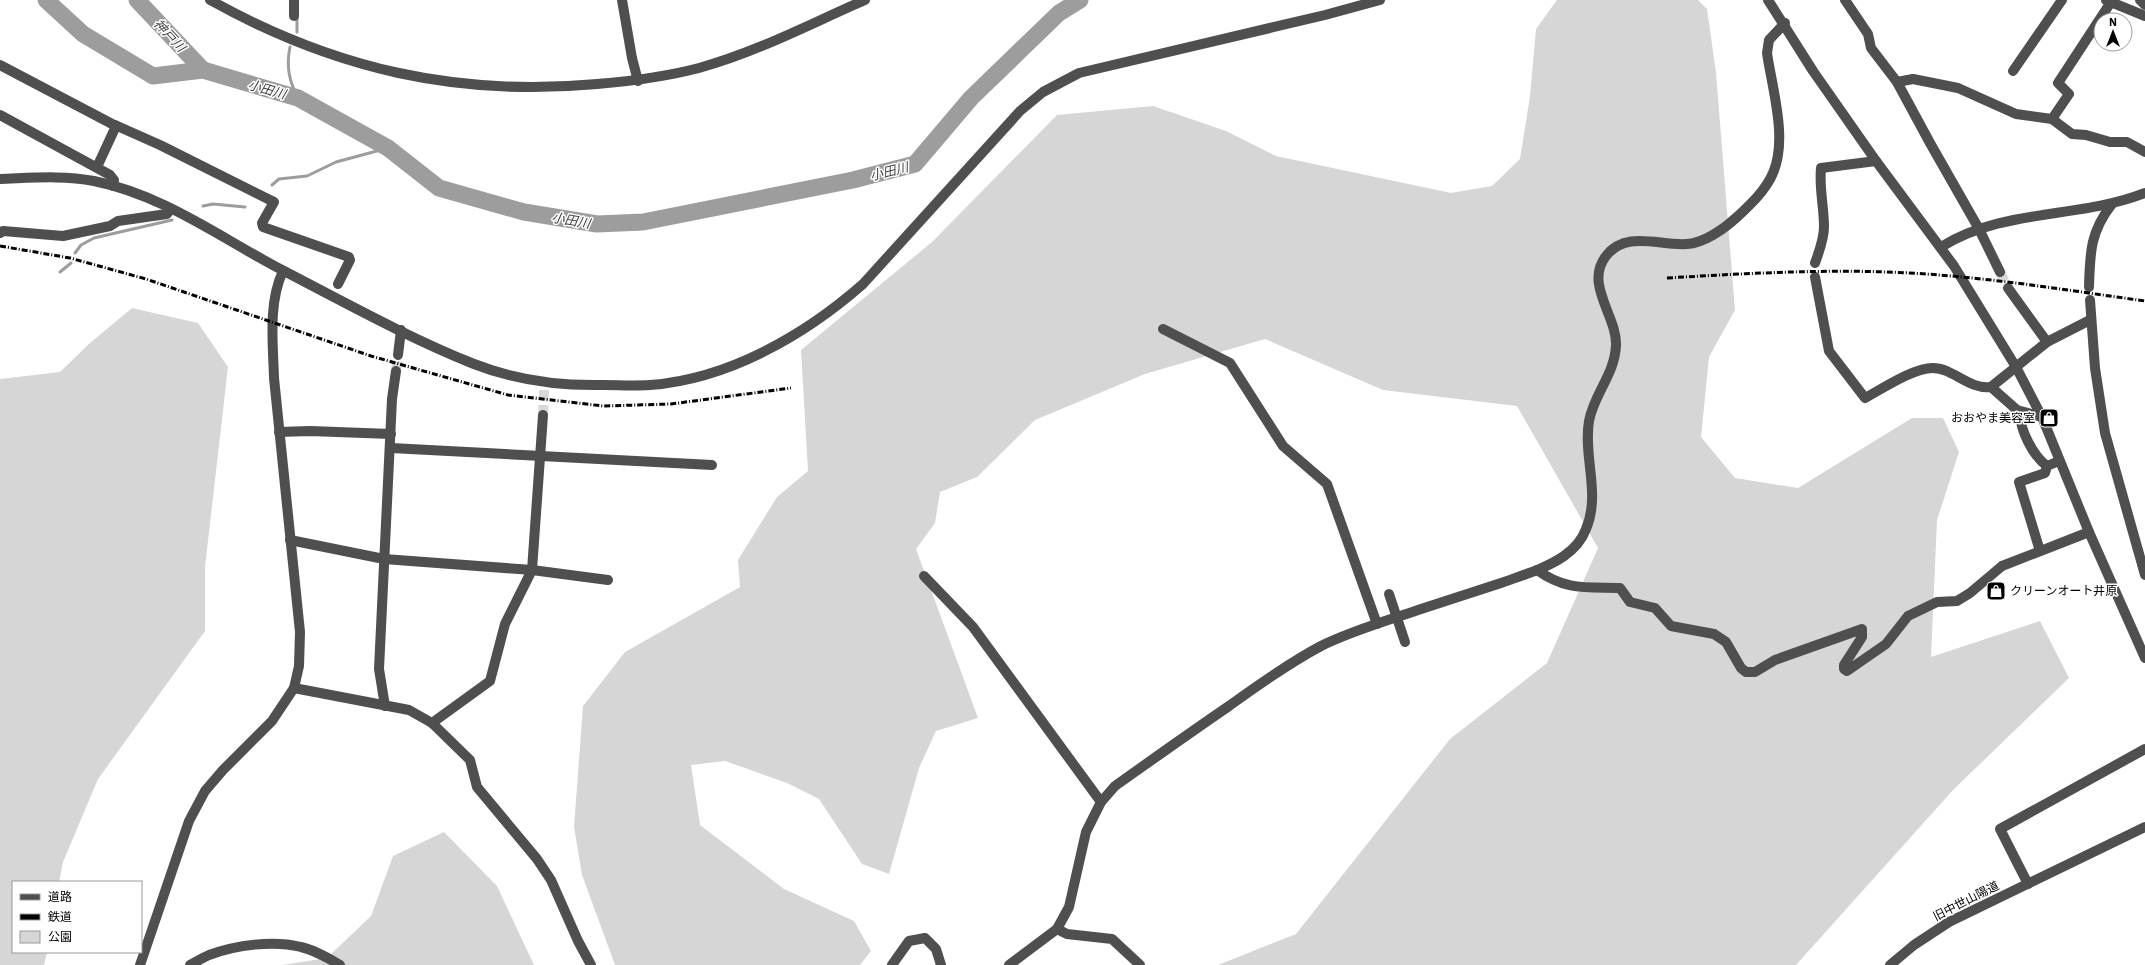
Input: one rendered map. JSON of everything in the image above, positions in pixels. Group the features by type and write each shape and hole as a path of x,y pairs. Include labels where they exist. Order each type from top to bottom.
{"street":[{"path":"210,0 258,25 308,45 361,63 410,76 455,84 534,88 638,80 700,68 793,34 854,2 864,0"},
{"path":"294,0 294,16"},
{"path":"622,0 632,58 638,80"},
{"path":"0,179 69,178 113,186 171,209 283,271 401,330 475,364 544,387 651,385 702,376 750,358 797,333 834,309 863,284 1020,111 1043,92 1079,73 1325,15 1380,0"},
{"path":"1768,0 1784,23 1813,71 1876,161 1941,247 2016,366 2042,417 2089,532 2145,658"},
{"path":"2013,71 2062,0"},
{"path":"2140,0 2145,5"},
{"path":"2052,119 2069,94 2058,83 2109,1 2145,16"},
{"path":"1851,2 1851,11 1868,34 1870,48 1897,82 1979,229 2000,272"},
{"path":"1009,965 1057,928 1069,907 1086,832 1101,802 1115,786 1258,685 1321,646 1377,624 1537,570 1564,556 1576,546 1586,530 1592,508 1592,488 1587,451 1590,419 1612,366 1616,342 1600,292 1599,279 1602,260 1611,250 1623,243 1638,240 1660,243 1690,244 1713,235 1731,222 1761,192 1773,174 1779,149 1779,134 1767,53 1769,40 1784,23"},
{"path":"0,65 116,126 160,144 274,202 262,223 263,227 349,257 350,260 338,284"},
{"path":"1897,82 1914,79 1958,88 2016,114 2052,119 2072,134 2086,135 2110,142 2127,142 2145,152"},
{"path":"0,115 110,175 114,180 113,186"},
{"path":"97,167 116,126"},
{"path":"1815,263 1822,244 1824,227 1819,186 1821,168 1876,161"},
{"path":"1941,247 1959,236 1979,229 2034,215 2112,204 2145,193"},
{"path":"2089,287 2091,247 2094,232 2112,204"},
{"path":"0,233 3,231 63,236 110,226 118,221 167,214 171,209"},
{"path":"140,965 189,821 205,791 222,770 272,721 294,688 299,666 300,632 279,432 273,336 275,289 283,271"},
{"path":"1815,277 1829,351 1865,398 1915,372 1933,368 1943,370 1982,388 1991,387 2047,342 2090,320"},
{"path":"2008,288 2047,342"},
{"path":"2090,300 2090,320 2105,433 2145,575"},
{"path":"1164,329 1230,363 1284,446 1327,484 1377,624"},
{"path":"398,355 401,330"},
{"path":"385,706 379,669 391,448 392,399 396,371"},
{"path":"1991,387 2004,401 2021,412 2042,417"},
{"path":"2021,412 2020,420 2023,432 2042,462 2047,466"},
{"path":"432,723 490,681 505,624 532,570 543,415"},
{"path":"279,432 310,431 391,434"},
{"path":"391,448 712,465"},
{"path":"2047,466 2059,461"},
{"path":"2040,551 2019,482 2045,473 2047,466"},
{"path":"1537,570 1549,579 1570,587 1620,588 1630,602 1655,608 1671,626 1714,634 1720,637 1726,642 1741,668 1746,672 1755,672 1775,660 1862,629 1862,637 1844,665 1844,669 1847,671 1886,644 1908,616 1937,602 1957,601 1970,593 2002,566 2089,532"},
{"path":"290,540 384,559 532,570 608,580"},
{"path":"924,576 973,627 1101,802"},
{"path":"1389,594 1405,642"},
{"path":"294,688 409,710 432,723 470,760 477,787 537,859 551,880 578,941 591,965"},
{"path":"2028,884 2000,829 2145,749"},
{"name":"旧中世山陽道","path":"1890,965 1914,945 1949,922 2060,870 2145,827"},
{"path":"1057,928 1067,934 1112,939 1140,965"},
{"path":"892,965 909,941 925,938 936,948 941,965"},
{"path":"190,965 200,963 211,955 230,950 254,945 281,944 302,947 326,956 340,965"}],"green space":[{"path":"1557,0 1698,0 1707,9 1716,73 1735,310 1709,357 1701,437 1735,478 1798,488 1912,418 1943,418 1959,452 1937,520 1931,657 2040,621 2069,678 1953,790 1796,965 1218,965 1296,934 1450,739 1547,663 1598,548 1517,406 1383,390 1265,339 1145,374 1035,420 977,477 940,492 935,523 916,549 978,718 936,731 919,768 889,874 862,864 819,799 787,783 725,761 691,765 700,825 784,889 854,921 871,951 860,965 615,965 582,875 574,827 583,706 625,652 740,587 738,560 777,497 808,471 801,350 932,242 1057,115 1153,106 1226,131 1276,156 1451,193 1492,186 1520,159 1530,96 1536,29"},
{"path":"132,308 198,323 228,367 205,567 205,631 98,779 63,862 59,881 12,881 12,953 47,953 44,965 0,965 0,379 60,372 90,343"},
{"path":"444,832 497,886 534,965 282,965 327,958 371,916 393,856"}],"waterway":[{"name":"小田川","path":"46,0 83,34 153,76 203,70 298,98 388,148 439,188 524,212 597,224 643,222 853,180 915,164 971,98 1059,13 1080,0"},
{"name":"神戸川","path":"137,0 203,70"},
{"path":"297,16 297,32"},
{"path":"290,47 288,67 292,86 298,98"},
{"path":"272,185 279,179 307,176 336,162 388,148"},
{"path":"203,206 213,204 245,207"},
{"path":"75,253 81,245 94,238 172,220"},
{"path":"60,272 71,263"}],"tunnel":[{"path":"2000,272 2008,288"},
{"path":"396,371 398,355"},
{"path":"543,415 544,390"}],"railway":[{"path":"0,246 70,258 146,279 371,356 508,395 603,406 671,404 791,388"},
{"path":"1667,278 1829,271 1894,272 1981,279 2145,301"}],"place":[{"name":"おおやま美容室","path":"2049,418"},
{"name":"クリーンオート井原","path":"1996,591"}]}
